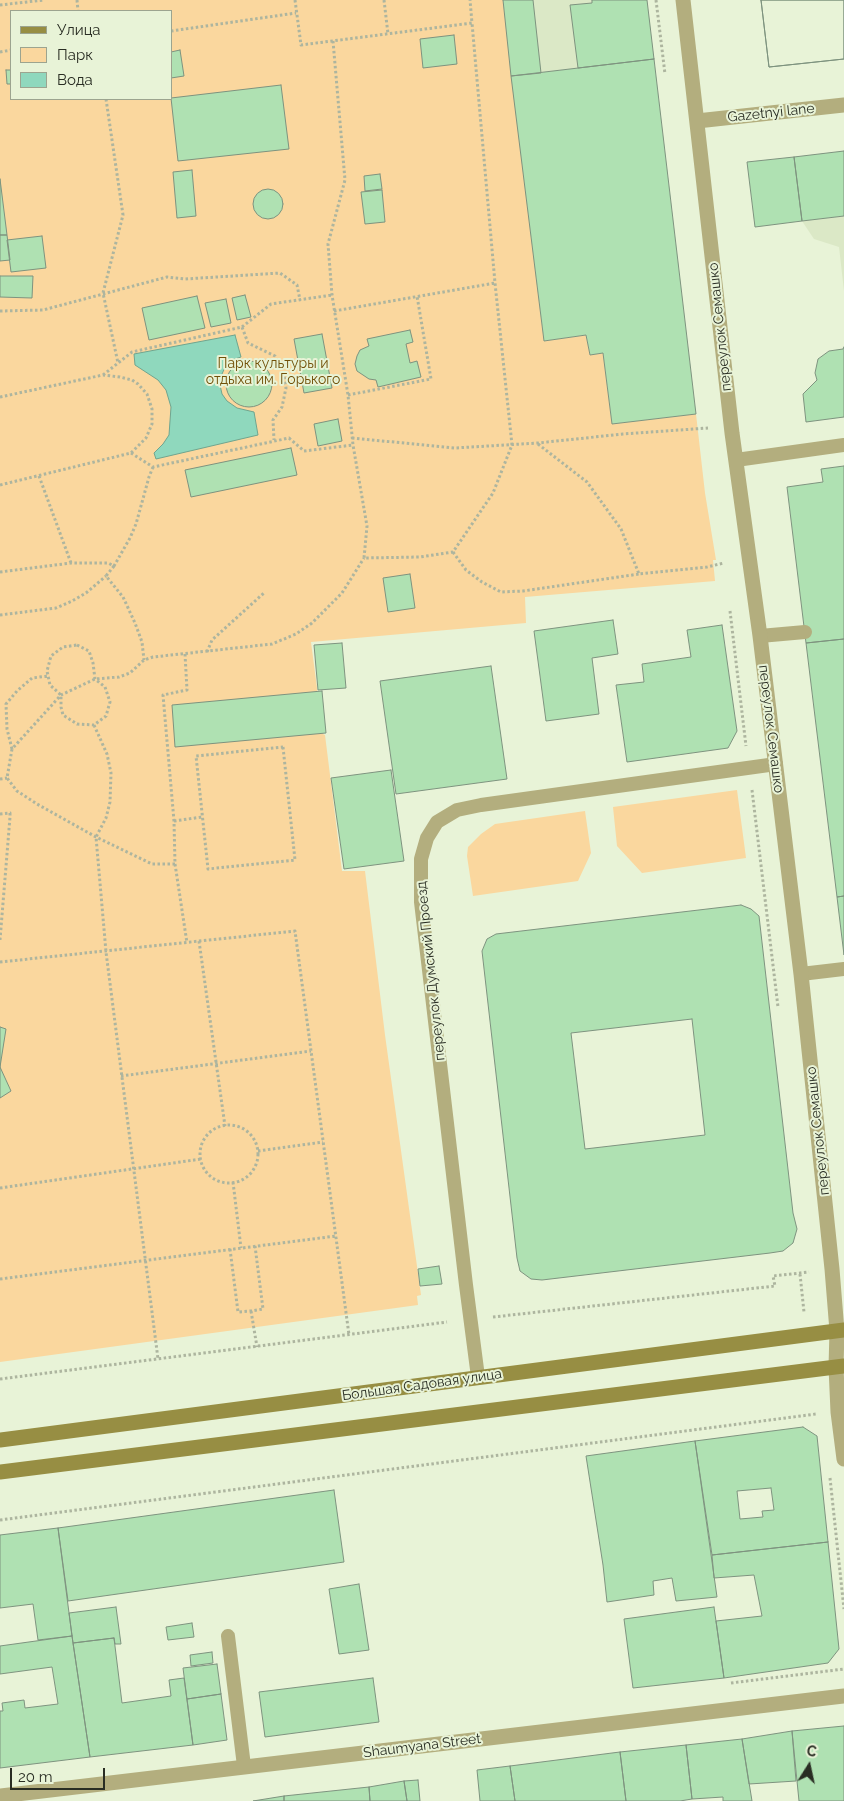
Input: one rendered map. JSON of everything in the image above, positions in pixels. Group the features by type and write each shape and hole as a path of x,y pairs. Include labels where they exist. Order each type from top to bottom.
{"main road":[{"name":"Большая Садовая улица","path":"0,1440 841,1330"},
{"path":"0,1472 840,1366"}],"street":[{"name":"переулок Семашко","path":"683,0 736,460 760,636 801,974 841,1330 838,1412 844,1459"},
{"name":"Gazetnyi lane","path":"697,122 844,105"},
{"name":"Shaumyana Street","path":"0,1796 844,1696"}],"lane":[{"path":"736,460 844,445"},
{"path":"760,636 804,632"},
{"name":"переулок Думский Проезд","path":"478,1378 421,902 421,859 427,838 437,822 457,810 776,764"},
{"path":"801,974 844,969"},
{"path":"228,1636 244,1766"}],"path":[{"path":"0,5 44,0"},
{"path":"295,0 301,45 472,22"},
{"path":"384,0 388,34"},
{"path":"364,558 420,557 453,552 493,493 512,445 495,283 470,0"},
{"path":"656,0 665,78"},
{"path":"172,31 296,13"},
{"path":"12,749 61,694 95,679 119,678 130,673 144,660 153,657 272,644 296,634 312,623 342,594 364,558 367,526 353,446 348,395 334,311 328,244 345,180 333,41"},
{"path":"106,100 123,215 104,293 118,364"},
{"path":"0,311 43,310 167,277 185,279 280,273 297,285 300,300"},
{"path":"334,311 495,283"},
{"path":"103,375 132,352 242,327 271,304 332,295"},
{"path":"348,395 432,379 417,296"},
{"path":"242,327 248,343 275,356 283,369 286,388 282,407 273,420 274,440"},
{"path":"0,397 103,375 132,380 138,384 147,394 152,409 152,424 146,438 131,453 0,485"},
{"path":"352,438 455,448 538,444 623,434 708,428 709,437"},
{"path":"131,453 153,467 289,438 304,451 353,446"},
{"path":"538,444 587,482 622,529 639,574"},
{"path":"0,615 56,608 86,593 106,576 130,538 153,467"},
{"path":"39,476 71,563"},
{"path":"453,552 466,570 482,582 501,592 524,591 639,574 707,567 724,563 725,572"},
{"path":"0,572 71,563 108,563 114,566"},
{"path":"106,576 123,596 142,642 144,660"},
{"path":"207,652 212,640 265,592"},
{"path":"729,602 779,1015"},
{"path":"77,645 89,651 95,679 105,687 110,702 106,716 94,725 77,724 63,715 61,694 50,685 47,671 51,656 63,647 77,645"},
{"path":"184,654 187,690 163,695 174,821 175,864 187,943"},
{"path":"48,676 32,678 6,704 7,729 12,749 7,778 17,791 96,837 152,864 175,864"},
{"path":"94,725 107,754 110,773 110,802 106,818 96,837 106,952 158,1360"},
{"path":"284,746 295,860 208,869 202,816 196,756 284,746"},
{"path":"0,779 7,778"},
{"path":"0,814 10,813 0,940"},
{"path":"174,821 202,816"},
{"path":"0,962 295,931 349,1335"},
{"path":"199,941 225,1126"},
{"path":"121,1076 311,1051"},
{"path":"234,1126 243,1128 255,1142 258,1151 256,1165 252,1172 233,1182 218,1181 206,1172 201,1159 200,1149 209,1133 216,1128 234,1126"},
{"path":"258,1151 324,1142"},
{"path":"0,1188 201,1159"},
{"path":"233,1182 241,1248"},
{"path":"0,1279 336,1236"},
{"path":"230,1249 238,1312 250,1311 263,1309 255,1246"},
{"path":"809,1262 810,1272"},
{"path":"0,1379 470,1319 775,1286 772,1276 800,1274"},
{"path":"250,1311 257,1347"},
{"path":"0,1520 838,1412"},
{"path":"830,1472 844,1608"}],"shaded area":[{"path":"503,0 647,0 654,59 511,76"},
{"path":"844,216 844,291 839,247 814,239 802,221"}],"green space":[{"name":"Парк культуры и отдыха им. Горького","path":"0,0 503,0 544,341 586,335 590,355 603,353 612,424 696,414 705,493 716,560 713,560 715,581 525,597 526,623 311,642 342,871 365,871 385,1035 421,1295 417,1296 418,1305 0,1362"},
{"path":"737,790 746,858 642,873 617,846 613,807"},
{"path":"585,811 591,853 578,881 473,896 467,856 468,847 481,834 495,824"}],"water":[{"path":"235,335 241,357 232,360 226,365 220,385 222,394 227,401 237,408 254,412 258,435 156,459 154,453 169,435 171,407 166,390 158,380 135,365 134,354"}],"building":[{"path":"503,0 533,0 541,73 511,76"},
{"path":"592,0 647,0 654,59 578,68 570,5 592,3"},
{"path":"761,0 844,0 844,59 769,67"},
{"path":"761,0 844,0 844,59 769,67"},
{"path":"454,35 457,64 423,68 420,39"},
{"path":"180,50 184,76 172,78 172,52"},
{"path":"654,59 696,414 612,424 603,353 590,355 586,335 544,341 511,76"},
{"path":"6,70 10,70 10,84 7,84"},
{"path":"281,85 289,149 178,161 172,98"},
{"path":"844,151 844,216 802,221 794,157"},
{"path":"794,157 802,221 755,227 747,162"},
{"path":"192,170 196,216 177,218 173,172"},
{"path":"380,174 382,189 365,191 364,176"},
{"path":"0,179 7,235 0,235"},
{"path":"268,189 278,194 283,204 278,214 268,219 258,214 253,204 258,194"},
{"path":"382,190 385,222 365,224 361,192"},
{"path":"0,235 7,235 10,260 0,261"},
{"path":"42,236 46,268 11,272 7,240"},
{"path":"0,276 33,276 32,298 0,297"},
{"path":"245,295 251,317 237,320 232,298"},
{"path":"197,296 205,328 149,340 142,308"},
{"path":"226,299 231,323 211,327 205,303"},
{"path":"410,330 413,342 406,344 410,363 417,361 421,377 378,387 376,380 369,379 357,371 355,364 357,356 360,350 369,346 367,339"},
{"path":"322,334 332,388 304,393 294,339"},
{"path":"844,347 844,417 806,422 803,394 817,380 815,373 818,359 829,351 843,349"},
{"path":"249,361 262,365 268,371 272,384 268,397 262,403 249,407 236,403 230,397 226,384 230,371 236,365"},
{"path":"338,419 342,441 318,446 314,424"},
{"path":"291,448 297,475 191,497 185,470"},
{"path":"844,466 844,639 806,643 787,487 823,482 821,469"},
{"path":"410,574 415,608 388,612 383,578"},
{"path":"613,620 618,654 592,658 599,714 546,721 534,631"},
{"path":"722,625 737,731 728,748 627,762 616,685 644,682 642,664 691,657 687,630"},
{"path":"844,639 844,896 837,897 806,643"},
{"path":"342,643 346,688 318,690 314,645"},
{"path":"491,666 507,779 396,794 380,681"},
{"path":"322,691 326,733 175,747 172,705"},
{"path":"391,770 404,861 344,869 331,778"},
{"path":"844,896 844,955 837,897"},
{"path":"741,905 751,909 759,916 793,1213 797,1229 793,1243 783,1251 770,1253 542,1280 531,1279 520,1271 482,951 487,939 496,934","holes":["692,1019 705,1135 585,1149 571,1033"]},
{"path":"0,1027 6,1029 0,1067"},
{"path":"0,1067 11,1091 0,1098"},
{"path":"439,1266 442,1284 420,1286 418,1269"},
{"path":"803,1427 817,1436 828,1542 712,1555 695,1441","holes":["771,1488 774,1510 762,1511 763,1517 740,1519 737,1491"]},
{"path":"695,1441 717,1597 676,1601 672,1578 653,1581 654,1595 607,1602 586,1456"},
{"path":"334,1490 344,1562 68,1601 58,1528"},
{"path":"58,1528 72,1636 38,1640 33,1604 0,1608 0,1535"},
{"path":"828,1542 839,1649 828,1663 724,1678 716,1621 762,1616 754,1575 714,1578 712,1555"},
{"path":"359,1584 369,1650 339,1654 329,1589"},
{"path":"116,1607 121,1644 115,1644 114,1638 73,1643 69,1613"},
{"path":"714,1607 724,1678 633,1688 624,1619"},
{"path":"192,1623 194,1637 168,1640 166,1627"},
{"path":"72,1636 90,1757 0,1768 0,1711 3,1711 2,1703 24,1700 25,1708 58,1704 52,1667 0,1674 0,1646"},
{"path":"114,1638 122,1703 171,1696 169,1680 184,1678 193,1745 90,1757 73,1643"},
{"path":"212,1652 213,1663 191,1666 190,1655"},
{"path":"217,1664 221,1694 187,1699 183,1668"},
{"path":"373,1678 379,1722 265,1737 259,1692"},
{"path":"221,1694 227,1740 193,1745 187,1699"},
{"path":"844,1726 844,1801 799,1801 792,1731"},
{"path":"792,1731 796,1781 749,1784 742,1739"},
{"path":"742,1739 752,1801 723,1801 723,1797 692,1799 686,1745"},
{"path":"686,1745 692,1799 680,1801 626,1801 620,1752"},
{"path":"620,1752 626,1801 515,1801 510,1766"},
{"path":"510,1766 515,1801 480,1801 477,1770"},
{"path":"418,1780 420,1801 407,1801 404,1781"},
{"path":"404,1781 407,1801 370,1801 369,1787"},
{"path":"369,1787 370,1801 284,1801 284,1796"},
{"path":"284,1796 284,1801 253,1801"}]}
